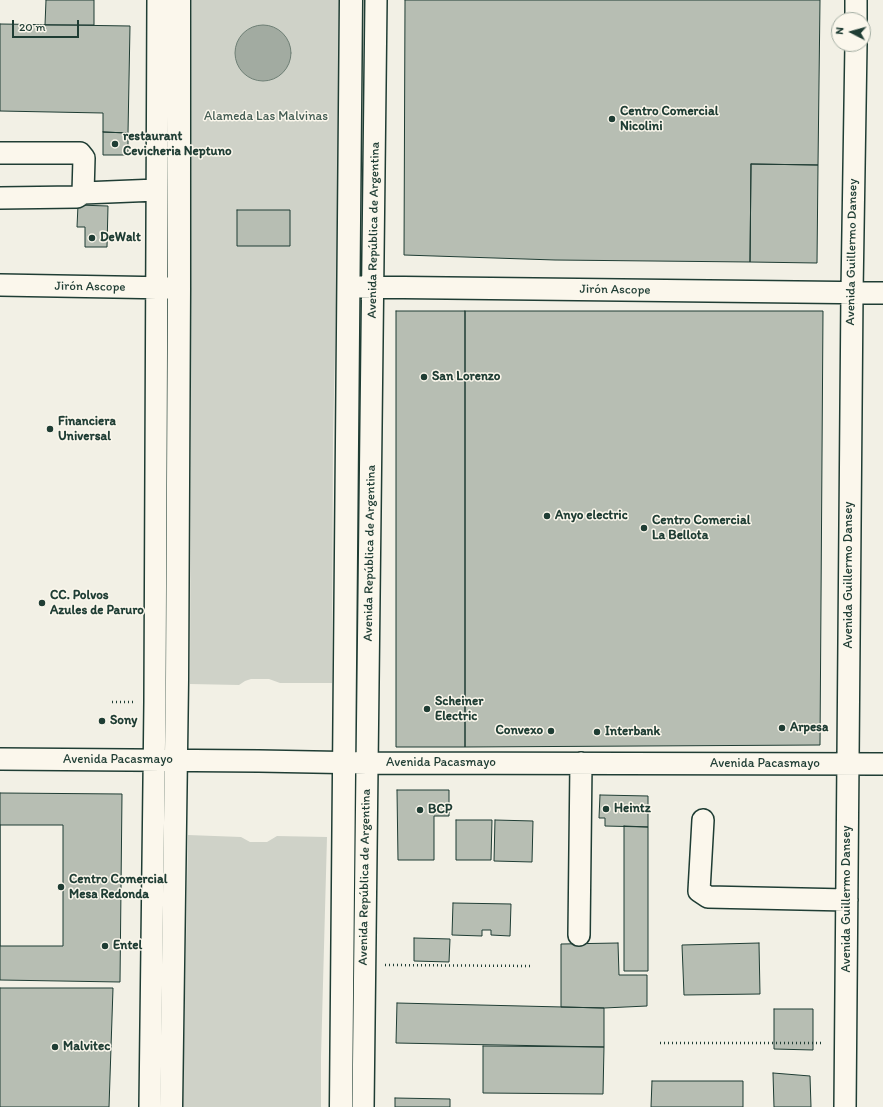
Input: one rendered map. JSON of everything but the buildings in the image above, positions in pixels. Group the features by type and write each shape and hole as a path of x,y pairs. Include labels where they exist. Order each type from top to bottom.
{"main road":[{"path":"170,1107 177,680 179,0"},
{"name":"Avenida República de Argentina","path":"341,1107 347,287 351,0"}],"street":[{"path":"150,1107 154,760 158,0"},
{"name":"Avenida República de Argentina","path":"363,1107 376,0"},
{"path":"856,0 856,12"},
{"name":"Avenida Guillermo Dansey","path":"845,1107 852,292 856,52"},
{"path":"0,153 80,153 84,158 83,193"},
{"path":"0,198 77,197 83,193 157,190"},
{"name":"Jirón Ascope","path":"0,285 179,288"},
{"name":"Jirón Ascope","path":"347,287 883,293"},
{"name":"Avenida Pacasmayo","path":"0,759 259,760 344,763 883,764"},
{"path":"579,934 581,763"},
{"path":"703,820 699,891 708,897 847,900"}],"path":[{"path":"364,965 533,966"},
{"path":"660,1043 846,1044"}],"green space":[{"name":"Alameda Las Malvinas","path":"192,0 343,0 333,438 332,683 280,683 269,679 251,679 239,685 190,684"},
{"path":"188,835 241,837 250,842 267,842 277,836 327,837 321,1107 183,1107"}],"shaded area":[{"path":"263,25 274,27 283,33 289,42 291,53 289,64 283,73 274,79 263,81 252,79 243,73 237,64 235,53 237,42 243,33 252,27"}],"place":[{"name":"Centro Comercial Nicolini","path":"612,119"},
{"name":"restaurant Cevicheria Neptuno","path":"115,144"},
{"name":"DeWalt","path":"92,238"},
{"name":"San Lorenzo","path":"424,377"},
{"name":"Financiera Universal","path":"50,429"},
{"name":"Anyo electric","path":"547,516"},
{"name":"Centro Comercial La Bellota","path":"644,528"},
{"name":"CC. Polvos Azules de Paruro","path":"42,603"},
{"name":"Scheiner Electric","path":"427,709"},
{"name":"Sony","path":"102,721"},
{"name":"Arpesa","path":"782,728"},
{"name":"Convexo","path":"551,731"},
{"name":"Interbank","path":"597,732"},
{"name":"Heintz","path":"606,809"},
{"name":"BCP","path":"420,810"},
{"name":"Centro Comercial Mesa Redonda","path":"61,887"},
{"name":"Entel","path":"105,946"},
{"name":"Malvitec","path":"55,1047"}]}
